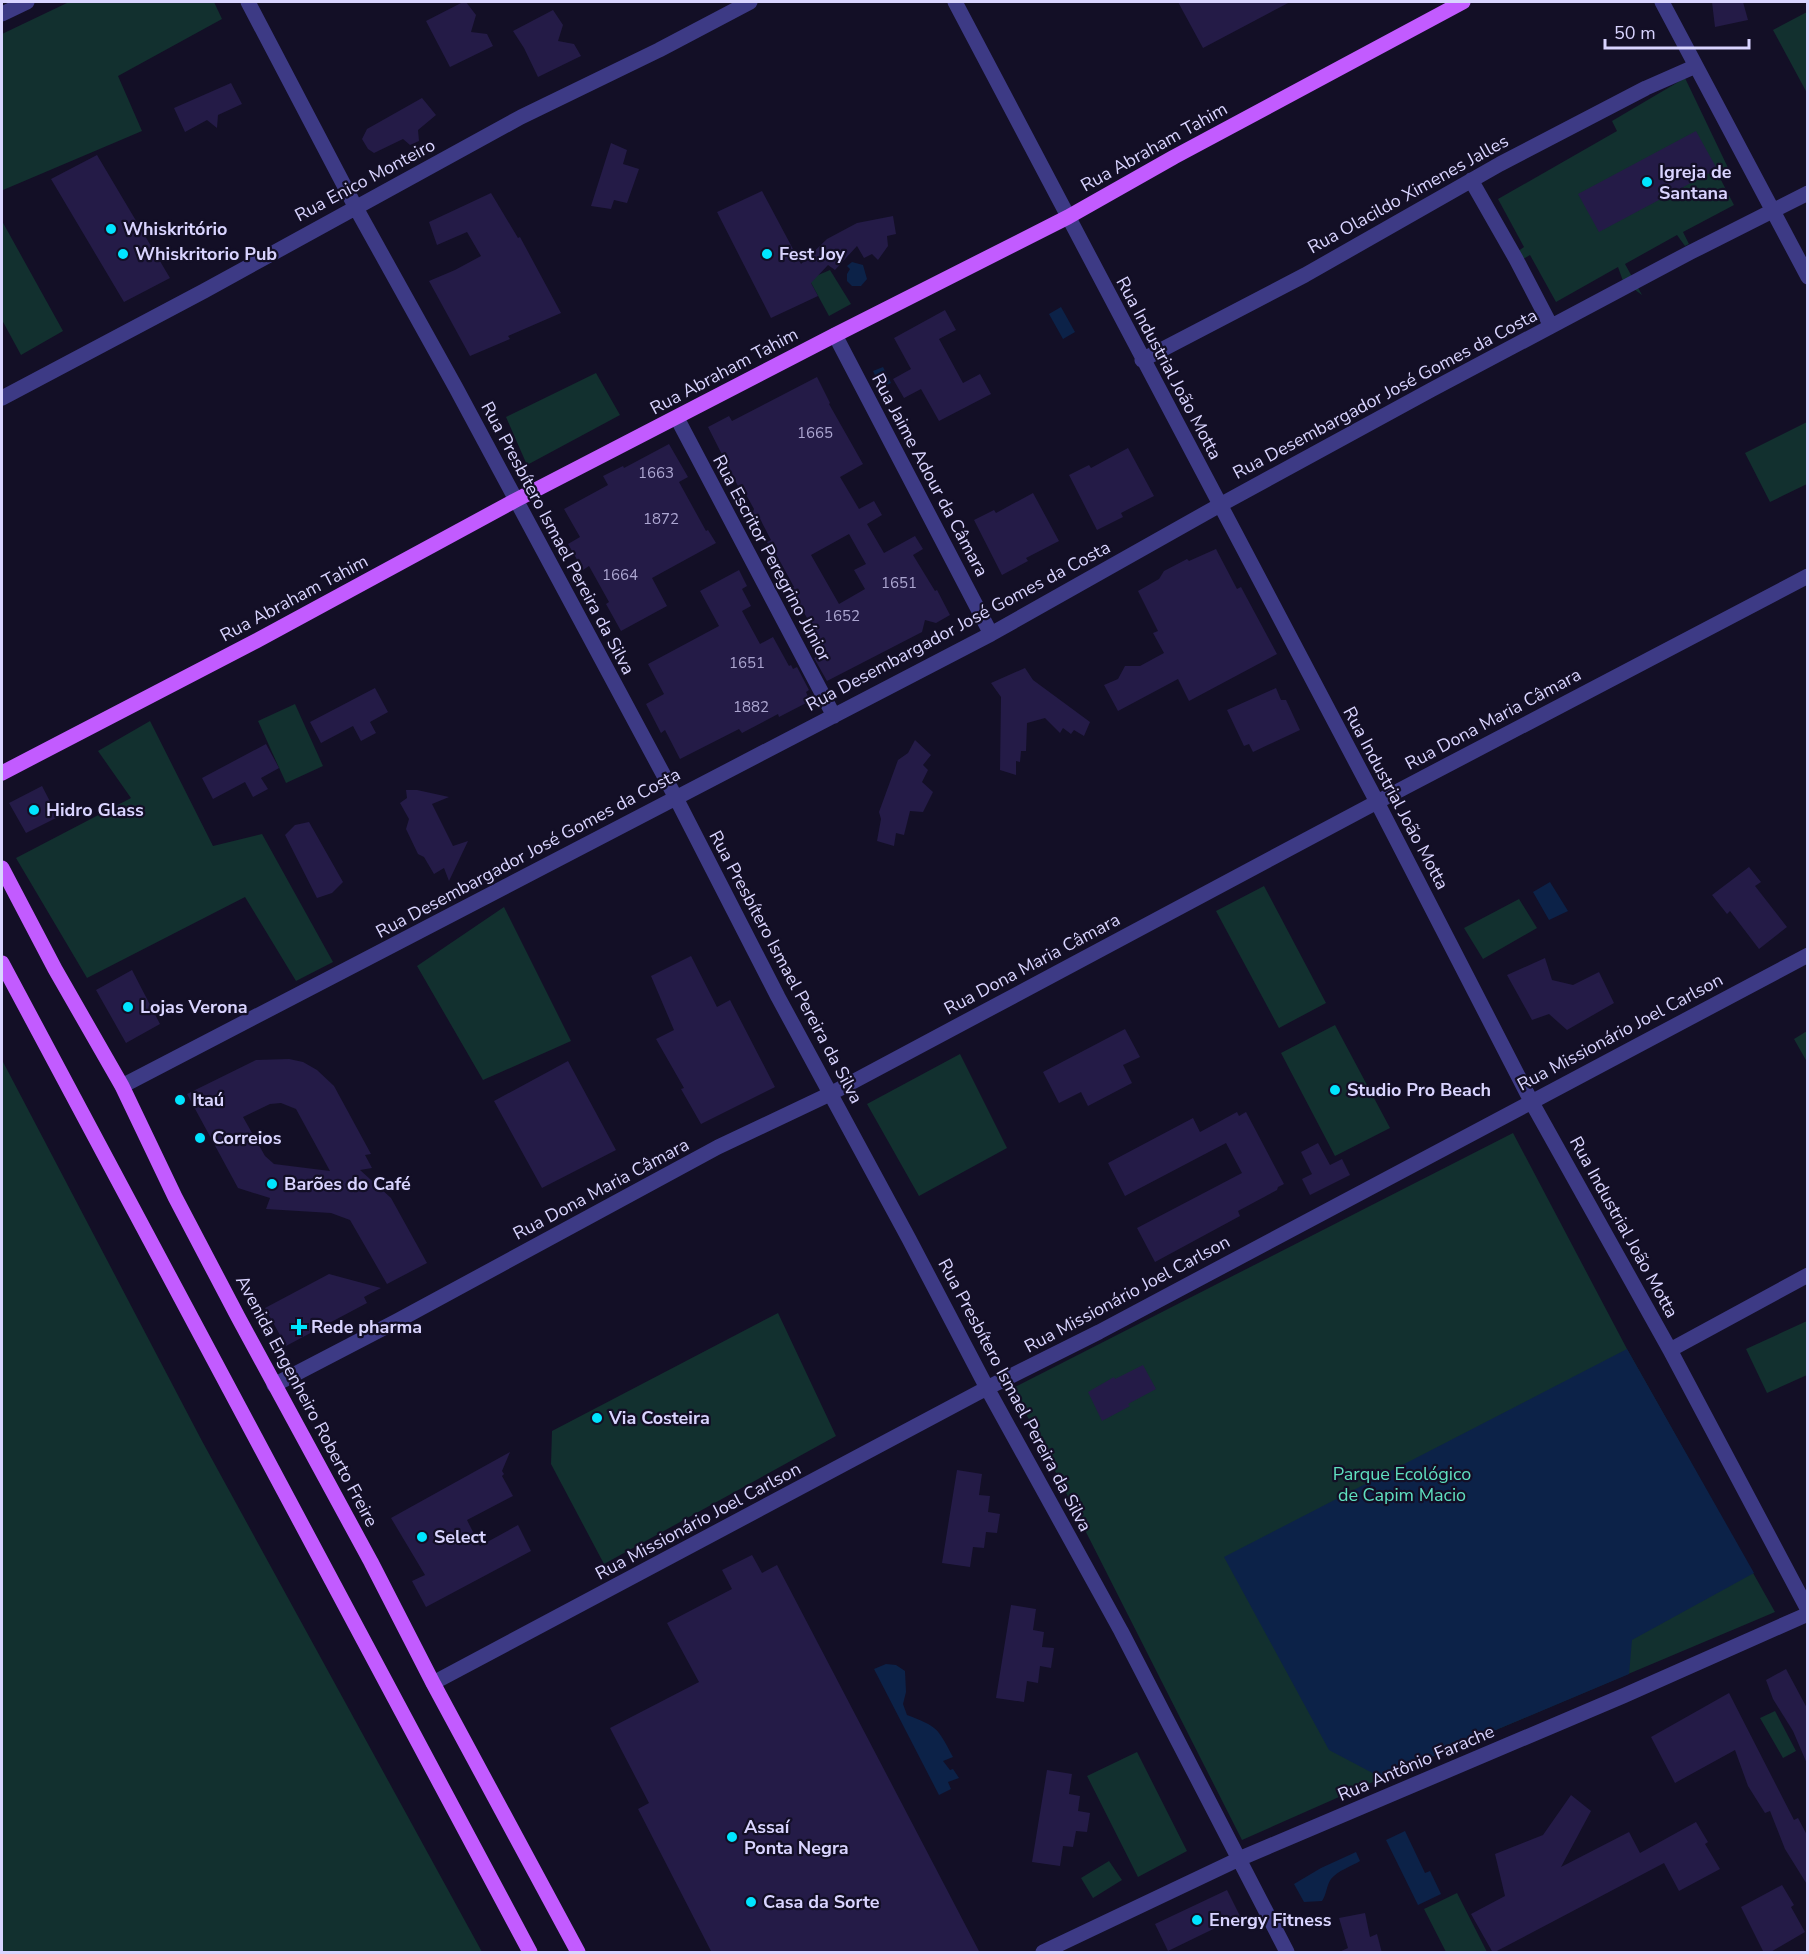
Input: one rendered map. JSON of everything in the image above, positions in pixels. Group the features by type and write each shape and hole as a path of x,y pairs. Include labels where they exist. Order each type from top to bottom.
{"main road":[{"name":"Rua Abraham Tahim","path":"2,773 256,641 516,500 1068,217 1194,146 1462,2"},
{"name":"Avenida Engenheiro Roberto Freire","path":"2,868 55,969 122,1086 175,1197 578,1953"},
{"path":"2,963 530,1953"}],"street":[{"path":"2,14 27,2"},
{"name":"Rua Presbítero Ismael Pereira da Silva","path":"248,2 356,208 456,388 676,798 987,1388 1121,1631 1287,1953"},
{"name":"Rua Enico Monteiro","path":"2,398 521,117 659,50 750,2"},
{"name":"Rua Industrial João Motta","path":"955,2 1377,802 1531,1101 1670,1350 1808,1612"},
{"path":"1662,2 1808,276"},
{"name":"Rua Olacildo Ximenes Jalles","path":"1142,360 1305,275 1471,180 1627,97 1696,66"},
{"path":"1471,180 1551,326"},
{"name":"Rua Desembargador José Gomes da Costa","path":"122,1086 991,634 1220,505 1551,326 1808,193"},
{"name":"Rua Jaime Adour da Câmara","path":"835,335 991,634"},
{"name":"Rua Escritor Peregrino Júnior","path":"677,418 834,716"},
{"name":"Rua Dona Maria Câmara","path":"274,1385 398,1321 718,1147 830,1094 1377,802 1808,576"},
{"name":"Rua Missionário Joel Carlson","path":"433,1683 987,1388 1099,1332 1808,954"},
{"path":"1670,1350 1808,1275"},
{"name":"Rua Antônio Farache","path":"1043,1953 1239,1859 1623,1696 1808,1612"}],"green space":[{"path":"69,2 214,2 222,19 118,76 142,131 3,190 2,34"},
{"path":"1807,12 1807,93 1773,30"},
{"path":"1685,78 1731,174 1721,180 1734,205 1683,232 1689,244 1685,246 1677,235 1625,264 1642,295 1623,281 1618,267 1556,302 1530,255 1518,262 1514,254 1524,247 1498,199 1617,131 1612,121"},
{"path":"2,221 63,331 21,355 2,320"},
{"path":"830,270 851,304 829,316 809,279"},
{"path":"596,373 620,415 527,465 506,417"},
{"path":"1807,422 1807,484 1770,502 1745,453"},
{"path":"295,704 323,766 286,783 258,721"},
{"path":"150,721 213,846 262,834 333,962 296,981 245,897 87,978 16,858 131,798 98,751"},
{"path":"1264,886 1326,1003 1279,1028 1216,911"},
{"path":"1519,899 1537,928 1483,959 1464,928"},
{"path":"504,907 571,1041 483,1080 417,966"},
{"name":"Studio Pro Beach","path":"1335,1025 1390,1128 1335,1156 1281,1053"},
{"path":"1807,1031 1807,1062 1794,1039"},
{"path":"960,1054 1007,1148 919,1196 867,1104"},
{"path":"2,1060 202,1441 482,1952 2,1952"},
{"name":"Parque Ecológico de Capim Macio","path":"1513,1133 1627,1349 1775,1612 1382,1778 1242,1840 1013,1388"},
{"path":"778,1313 836,1436 604,1564 551,1464 552,1431"},
{"path":"1807,1321 1807,1375 1767,1393 1746,1349"},
{"path":"1775,1711 1796,1751 1783,1758 1760,1718"},
{"path":"1137,1752 1187,1851 1138,1877 1087,1776"},
{"path":"1109,1861 1122,1880 1093,1898 1081,1878"},
{"path":"1457,1893 1487,1952 1446,1952 1424,1909"}],"water":[{"path":"852,262 863,265 867,279 861,286 852,286 847,281 850,269 847,266"},
{"path":"1061,307 1075,332 1063,339 1049,314"},
{"path":"883,367 891,383 881,388 873,371"},
{"path":"1550,882 1568,911 1549,920 1533,892"},
{"path":"1627,1349 1754,1573 1632,1640 1629,1674 1382,1778 1329,1750 1224,1557"},
{"path":"886,1664 896,1665 905,1671 906,1692 903,1704 907,1715 936,1729 953,1757 943,1761 959,1778 948,1782 951,1789 939,1795 874,1669"},
{"path":"1405,1831 1425,1873 1430,1871 1441,1894 1418,1905 1386,1840"},
{"path":"1356,1852 1360,1861 1334,1876 1329,1882 1322,1901 1304,1902 1294,1884 1321,1868"}],"building":[{"path":"466,2 476,15 471,32 487,34 493,46 450,67 426,21"},
{"path":"1178,2 1290,2 1203,48"},
{"path":"1712,2 1743,2 1748,20 1715,27"},
{"path":"553,10 563,25 558,41 574,44 581,56 538,77 513,31"},
{"path":"231,83 242,104 218,115 217,128 207,120 185,132 174,108"},
{"path":"422,98 436,115 418,130 419,141 410,145 403,139 374,153 368,149 362,139 367,129"},
{"name":"Igreja de Santana","path":"1696,131 1717,169 1599,232 1578,194"},
{"path":"611,143 627,150 623,164 639,169 627,203 614,200 611,209 591,206"},
{"name":"Whiskritório","path":"97,155 170,278 124,302 51,179"},
{"name":"Fest Joy","path":"762,191 801,264 827,239 857,223 893,216 896,234 887,236 888,246 878,260 872,254 864,258 857,246 835,270 828,265 811,283 818,296 771,318 717,212"},
{"path":"491,193 518,238 520,237 561,313 508,336 510,339 470,356 429,281 481,256 467,232 437,245 429,222"},
{"path":"945,310 956,330 939,339 963,383 980,374 991,394 939,421 921,389 904,398 893,379 911,369 894,338"},
{"path":"817,377 829,404 863,464 840,477 859,509 874,501 882,515 867,524 884,553 915,536 923,549 913,555 935,591 937,590 950,615 936,623 925,620 922,632 827,681 814,658 826,652 802,609 797,611 787,592 794,587 767,542 771,540 759,517 752,515 754,509 744,491 741,492 708,427 729,416 732,421","holes":["849,534 866,564 854,570 865,589 839,604 811,555"]},
{"path":"669,444 688,477 679,482 706,531 708,530 716,543 652,578 667,606 621,631 606,604 609,602 589,566 583,570 568,544 580,537 564,509 608,485 603,476 623,466 624,468"},
{"path":"1128,448 1154,496 1121,513 1123,517 1097,530 1069,475 1089,465 1091,468"},
{"path":"1033,493 1059,541 1026,558 1028,561 1002,575 974,520 994,510 996,513"},
{"path":"1216,549 1237,589 1241,587 1277,654 1189,701 1178,679 1118,711 1104,685 1118,679 1125,666 1140,666 1164,653 1153,633 1158,631 1138,591 1159,579 1164,571 1187,559 1189,561"},
{"path":"739,570 747,586 742,589 751,606 742,611 760,644 773,637 789,666 791,665 793,669 797,667 809,690 806,692 810,701 779,717 778,714 742,733 739,729 680,759 665,730 661,733 646,704 664,694 648,664 719,626 700,591"},
{"path":"1025,668 1033,680 1090,722 1084,736 1074,730 1071,734 1063,728 1060,733 1045,718 1027,723 1026,751 1021,751 1020,762 1016,761 1016,775 1000,770 1001,697 991,683"},
{"path":"375,688 388,712 370,722 376,733 361,741 353,726 321,743 310,722"},
{"path":"1276,688 1281,700 1286,700 1300,730 1253,752 1249,744 1244,746 1227,710"},
{"path":"915,740 931,755 923,765 928,770 922,782 933,792 923,812 910,811 904,835 896,833 894,846 877,841 881,819 879,812 898,760 908,753"},
{"path":"266,744 279,768 261,778 268,789 253,797 245,782 213,799 202,778"},
{"name":"Hidro Glass","path":"42,786 58,817 26,833 9,803"},
{"path":"406,790 449,797 432,804 453,846 468,841 449,881 444,868 434,874 424,857 418,854 406,829 409,819 400,803 407,798"},
{"path":"309,822 343,882 332,893 317,898 285,835 295,825"},
{"path":"1749,867 1761,882 1755,886 1787,927 1759,949 1730,911 1727,914 1712,895"},
{"path":"691,956 717,1007 730,1000 775,1087 701,1124 681,1089 684,1088 656,1039 674,1030 651,976"},
{"path":"1545,958 1552,980 1573,985 1599,972 1614,1003 1567,1030 1549,1014 1532,1020 1507,975"},
{"name":"Lojas Verona","path":"132,970 160,1024 126,1043 96,990"},
{"path":"1125,1029 1140,1057 1123,1065 1132,1083 1088,1106 1081,1092 1059,1103 1043,1072"},
{"path":"289,1059 303,1062 317,1070 334,1086 371,1154 365,1155 372,1168 360,1170 391,1198 427,1263 387,1284 350,1220 331,1213 266,1209 270,1198 238,1188 187,1094 256,1060","holes":["281,1103 296,1109 330,1171 274,1164 265,1156 243,1117 270,1104"]},
{"path":"568,1061 616,1150 542,1188 494,1101"},
{"path":"1237,1112 1239,1116 1246,1112 1284,1184 1238,1211 1240,1216 1155,1262 1137,1228 1242,1173 1226,1143 1125,1196 1108,1163 1193,1118 1200,1132"},
{"path":"1318,1143 1330,1165 1342,1159 1350,1175 1310,1195 1302,1179 1312,1174 1301,1152"},
{"name":"Rede pharma","path":"329,1274 381,1288 364,1297 367,1303 286,1346 265,1308"},
{"path":"1143,1365 1156,1389 1102,1421 1088,1392 1114,1377 1115,1379"},
{"path":"510,1452 502,1476 513,1496 467,1520 480,1546 518,1525 531,1551 426,1607 412,1581 425,1575 391,1518"},
{"path":"957,1470 982,1474 979,1495 990,1496 988,1512 1000,1514 997,1533 986,1532 984,1548 973,1547 970,1567 942,1563"},
{"name":"Assaí Ponta Negra","path":"752,1555 762,1573 777,1565 980,1953 712,1953 638,1809 649,1803 610,1728 699,1682 667,1623 732,1589 722,1570"},
{"path":"1011,1605 1036,1609 1033,1630 1044,1632 1042,1647 1054,1648 1051,1668 1040,1666 1038,1683 1027,1681 1024,1702 996,1698"},
{"path":"1786,1669 1808,1710 1808,1766 1793,1731 1773,1699 1766,1680"},
{"path":"1729,1693 1794,1820 1798,1818 1808,1837 1808,1886 1785,1849 1770,1811 1765,1813 1748,1786 1735,1750 1675,1783 1651,1737"},
{"path":"1047,1770 1072,1774 1069,1794 1080,1796 1078,1811 1090,1813 1087,1832 1076,1831 1073,1847 1063,1846 1060,1866 1032,1862"},
{"path":"1571,1795 1591,1811 1561,1867 1629,1832 1640,1853 1696,1822 1708,1842 1705,1844 1720,1869 1679,1891 1664,1863 1493,1953 1471,1914 1505,1896 1495,1854 1543,1835"},
{"path":"1782,1885 1794,1905 1791,1907 1805,1932 1769,1953 1764,1953 1741,1907"},
{"name":"Energy Fitness","path":"1227,1890 1240,1916 1168,1951 1155,1924"},
{"path":"1365,1913 1370,1937 1377,1934 1382,1953 1337,1953 1348,1948 1339,1918"}],"place":[{"name":"Igreja de Santana","path":"1647,182"},
{"name":"Whiskritório","path":"111,229"},
{"name":"Whiskritorio Pub","path":"123,254"},
{"name":"Fest Joy","path":"767,254"},
{"name":"Hidro Glass","path":"34,810"},
{"name":"Lojas Verona","path":"128,1007"},
{"name":"Studio Pro Beach","path":"1335,1090"},
{"name":"Itaú","path":"180,1100"},
{"name":"Correios","path":"200,1138"},
{"name":"Barões do Café","path":"272,1184"},
{"name":"Rede pharma","path":"299,1327"},
{"name":"Via Costeira","path":"597,1418"},
{"name":"Select","path":"422,1537"},
{"name":"Assaí Ponta Negra","path":"732,1837"},
{"name":"Casa da Sorte","path":"751,1902"},
{"name":"Energy Fitness","path":"1197,1920"}]}
